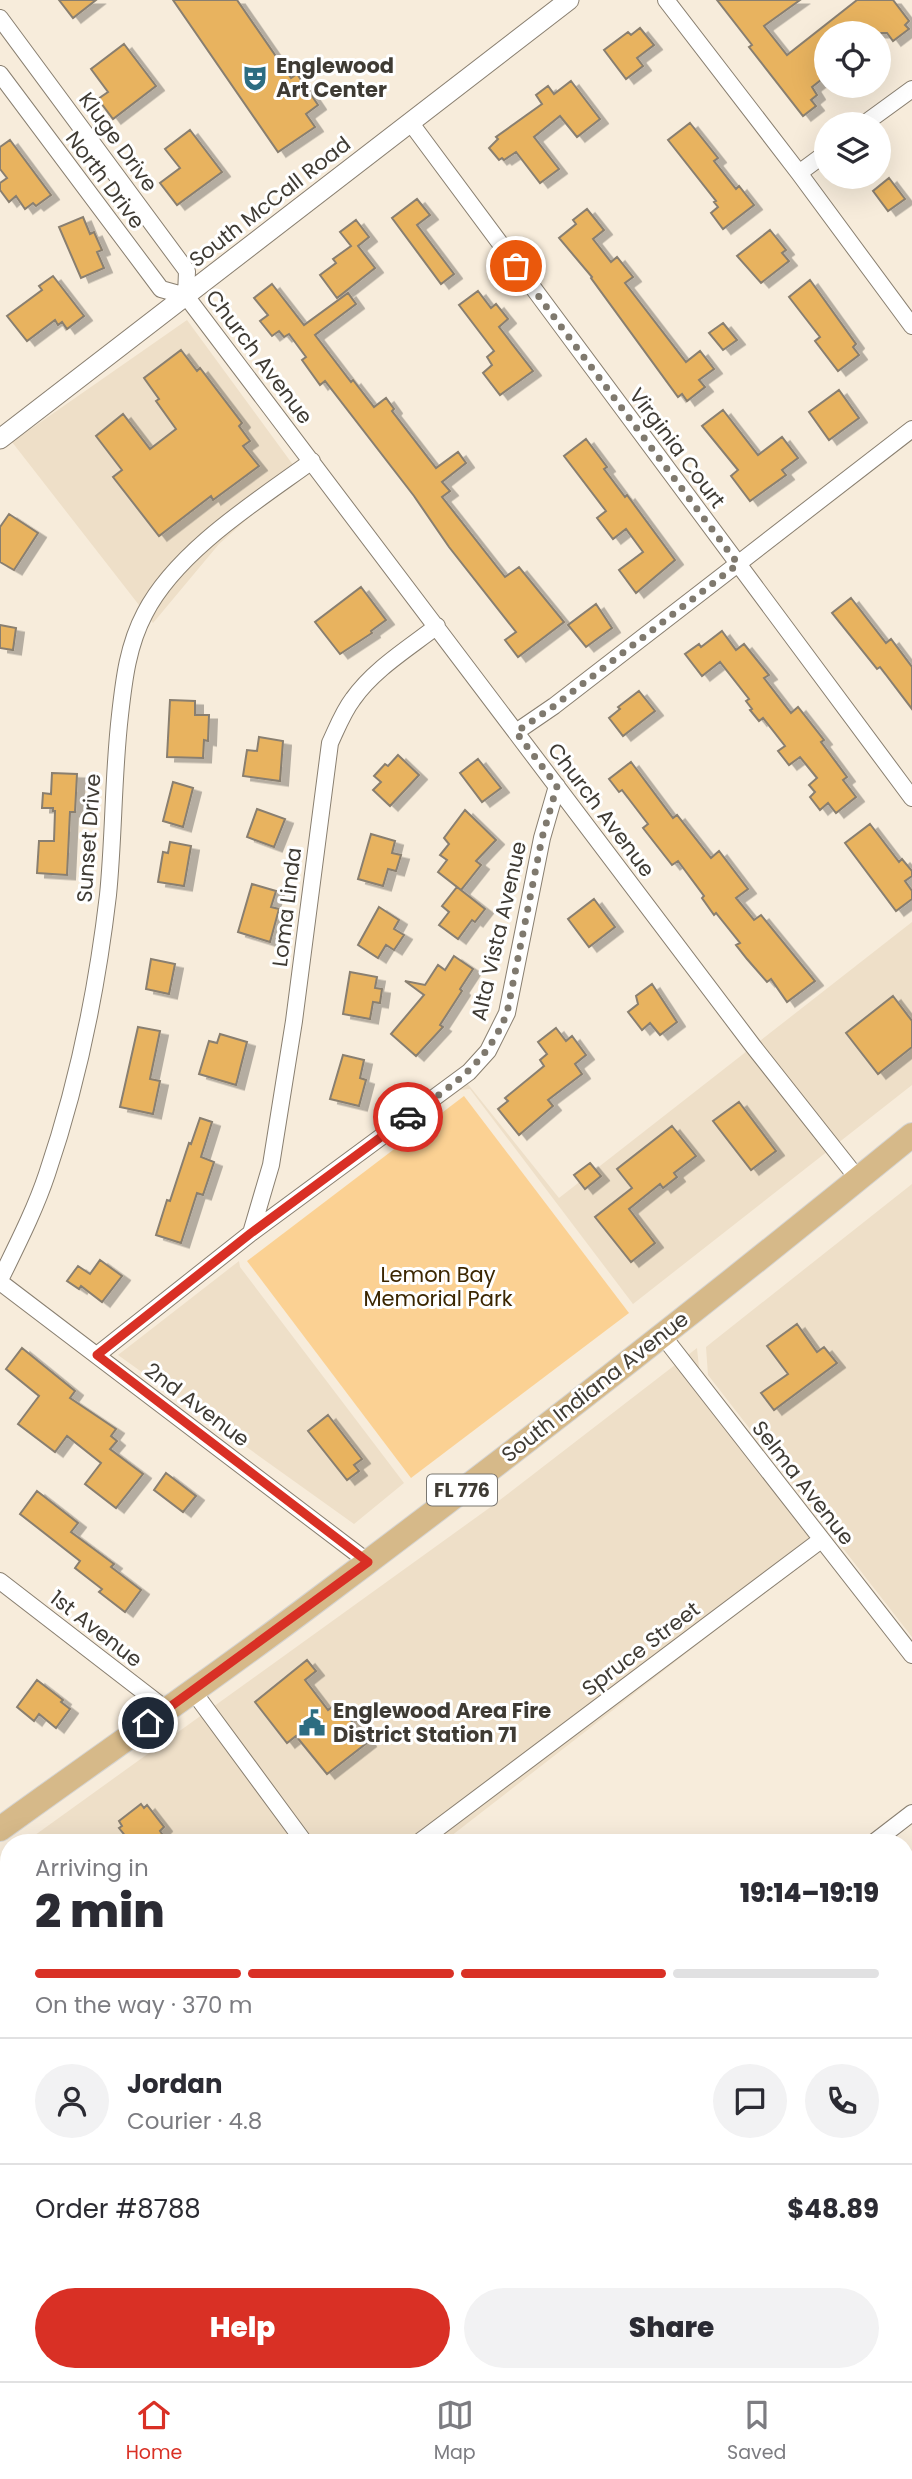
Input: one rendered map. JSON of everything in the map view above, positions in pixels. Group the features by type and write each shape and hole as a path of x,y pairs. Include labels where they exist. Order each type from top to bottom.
{"main road":[{"name":"South Indiana Avenue","path":"0,1829 368,1562 663,1336 912,1135"}],"street":[{"name":"South McCall Road","path":"0,439 569,0"},
{"path":"666,0 912,326"},
{"name":"Kluge Drive","path":"0,18 187,271 186,296"},
{"name":"North Drive","path":"0,74 162,289 186,296"},
{"path":"880,112 912,89"},
{"name":"Virginia Court","path":"410,122 912,798"},
{"path":"799,173 814,162"},
{"name":"Church Avenue","path":"186,296 753,1046 858,1180"},
{"path":"516,732 554,706 912,429"},
{"name":"Sunset Drive","path":"0,1281 47,1175 68,1108 85,1039 108,894 115,761 124,678 136,631 156,595 193,553 312,461"},
{"name":"Loma Linda","path":"251,1233 271,1165 292,1034 330,743 342,715 360,690 437,626"},
{"name":"Alta Vista Avenue","path":"97,1355 251,1233 469,1072 488,1051 507,1013 542,838 557,786"},
{"name":"2nd Avenue","path":"0,1281 368,1562"},
{"name":"Selma Avenue","path":"663,1336 912,1655"},
{"name":"Spruce Street","path":"430,1834 821,1540"},
{"name":"1st Avenue","path":"0,1581 167,1710"},
{"path":"193,1691 299,1834"},
{"path":"885,1834 912,1813"}],"shaded area":[{"path":"187,320 299,473 219,544 153,623 12,442"},
{"path":"912,922 912,1085 633,1304 470,1089 460,1090 398,1137 467,1083 559,1198"},
{"path":"912,1184 912,1637 708,1375 706,1347"},
{"path":"239,1261 240,1267 404,1483 354,1524 118,1355"},
{"path":"697,1348 700,1377 828,1543 454,1834 36,1834 492,1506"}],"green space":[{"name":"Lemon Bay Memorial Park","path":"464,1096 629,1313 411,1478 247,1261"}],"building":[{"path":"59,0 96,0 73,18"},
{"name":"Englewood Art Center","path":"173,0 237,0 291,78 297,74 318,105 306,114 315,127 278,152"},
{"path":"717,0 800,0 764,26 787,55 814,34 814,98 811,100 816,106 803,116 749,47 752,45"},
{"path":"857,0 893,0 909,21 905,25 909,29 893,41 891,21 830,21"},
{"path":"640,28 654,45 637,58 643,66 626,79 604,50 628,32 631,35"},
{"path":"124,44 156,86 113,119 98,99 108,92 91,69"},
{"path":"571,81 600,119 577,137 560,116 534,137 559,169 540,183 516,152 504,160 499,160 489,148 498,139 496,137 542,104 536,95 548,86 554,94"},
{"path":"690,123 718,158 714,161 736,189 739,186 754,205 723,229 711,213 718,207 714,202 716,201 668,140"},
{"path":"190,130 222,172 177,205 160,183 180,168 165,149"},
{"path":"10,140 51,195 36,206 33,203 25,209 16,196 9,202 0,190 0,183 7,178 0,169 0,147"},
{"path":"891,181 905,199 888,211 873,191 891,189"},
{"path":"417,199 430,215 417,225 454,274 441,284 392,218"},
{"path":"587,209 604,230 593,239 611,262 617,257 633,277 625,283 686,362 700,351 714,369 699,380 705,387 687,401 682,394 678,397 592,277 559,238 576,224 573,220"},
{"path":"83,217 90,234 94,232 102,250 97,252 104,268 81,278 59,227"},
{"path":"356,220 369,237 358,246 375,268 337,298 320,275 336,263 333,259 351,246 340,232"},
{"path":"770,230 786,250 782,253 789,261 761,283 737,256"},
{"path":"53,276 84,316 67,329 62,322 58,325 55,320 27,341 7,316 42,290 39,286"},
{"path":"810,280 856,344 853,347 859,355 838,371 815,341 820,337 789,297"},
{"path":"272,284 304,325 348,293 356,304 315,335 374,407 386,398 394,409 392,411 436,468 458,452 466,463 442,482 450,491 442,497 505,577 519,567 564,622 518,657 505,640 516,632 449,547 414,496 325,381 320,385 302,360 306,357 289,334 284,337 279,331 272,336 260,321 268,315 254,298"},
{"path":"478,291 491,308 496,304 508,319 499,327 533,371 500,395 483,373 492,365 487,357 494,351 459,305"},
{"path":"723,323 737,340 723,350 709,333"},
{"path":"181,350 197,371 200,368 242,423 239,426 250,441 243,446 259,466 213,500 211,496 159,536 113,477 122,470 96,436 123,414 150,449 176,429 144,378"},
{"path":"839,390 859,418 829,440 809,412"},
{"path":"723,410 758,455 782,437 798,458 782,470 786,475 750,501 731,476 738,470 702,426"},
{"path":"586,439 607,467 604,469 625,497 627,495 675,560 636,593 619,570 643,552 626,529 613,539 597,518 606,511 564,456"},
{"path":"9,514 38,533 14,570 0,562 0,527"},
{"path":"361,587 386,620 371,631 372,633 340,654 315,622"},
{"path":"851,598 886,643 891,639 912,667 912,709 880,667 877,669 832,613"},
{"path":"596,604 612,628 586,647 568,625"},
{"path":"0,625 16,628 13,650 0,648"},
{"path":"722,631 736,650 744,644 769,675 764,678 791,713 798,707 824,740 821,742 847,777 843,780 856,797 836,813 828,803 820,810 810,797 815,792 809,785 817,778 800,757 789,765 778,751 785,746 763,718 759,721 750,710 752,709 746,701 749,699 720,662 702,676 685,654 699,644 701,647"},
{"path":"639,691 655,711 623,736 609,718 620,709 618,707"},
{"path":"170,700 195,701 195,715 209,715 208,741 204,740 203,758 167,757"},
{"path":"259,737 283,741 280,781 243,776 247,750 257,751"},
{"path":"398,755 419,775 390,806 373,790 381,782 374,776"},
{"path":"478,759 501,788 482,802 460,773"},
{"path":"631,762 673,818 677,815 711,858 719,851 748,889 736,898 754,920 761,915 815,981 787,1002 771,979 767,982 747,959 736,945 740,943 716,913 714,915 702,898 704,896 678,861 672,865 643,828 648,824 622,790 619,792 609,779"},
{"path":"52,773 77,774 75,812 70,812 67,875 37,873 39,841 54,841 55,811 53,808 42,808 43,793 51,794"},
{"path":"173,782 193,788 183,827 163,821"},
{"path":"257,809 285,819 274,847 247,837"},
{"path":"465,810 496,840 476,861 481,865 461,890 438,872 447,860 440,855 449,844 444,838"},
{"path":"870,824 899,862 902,859 912,871 912,876 905,881 912,891 912,899 896,911 845,843"},
{"path":"371,834 395,841 392,853 401,855 396,871 388,869 383,886 358,879"},
{"path":"170,842 191,846 184,886 158,882 163,852 168,853"},
{"path":"252,884 276,891 271,907 279,909 270,942 238,932"},
{"path":"457,887 485,909 475,922 472,920 458,939 439,925 449,912 442,906"},
{"path":"594,899 615,927 589,947 568,919"},
{"path":"379,907 399,920 394,929 404,935 394,950 386,945 378,958 358,945"},
{"path":"454,956 473,969 440,1025 443,1027 416,1056 391,1034 424,995 405,981 425,985 438,965 445,970"},
{"path":"151,959 175,964 169,994 146,989"},
{"path":"350,972 377,977 375,988 382,989 380,1003 373,1002 370,1019 343,1014"},
{"path":"652,984 677,1022 660,1035 650,1023 642,1030 628,1012 638,1004 636,996"},
{"path":"893,996 912,1021 912,1047 878,1074 846,1033"},
{"path":"138,1027 160,1031 150,1079 160,1081 153,1114 120,1107"},
{"path":"556,1028 566,1041 572,1036 586,1055 575,1064 582,1074 548,1100 553,1106 519,1135 498,1109 508,1101 505,1098 544,1066 540,1060 547,1054 538,1042"},
{"path":"220,1034 247,1042 236,1085 199,1074 209,1041 217,1043"},
{"path":"343,1055 364,1060 360,1078 366,1080 359,1106 330,1099"},
{"path":"739,1102 776,1151 751,1170 713,1121"},
{"path":"200,1118 212,1122 201,1157 214,1162 203,1195 197,1193 181,1243 156,1235"},
{"path":"672,1126 696,1156 674,1173 677,1177 663,1188 660,1184 629,1209 655,1243 631,1262 595,1217 632,1188 617,1169"},
{"path":"590,1163 601,1176 585,1189 574,1175"},
{"path":"100,1260 122,1276 102,1302 81,1286 79,1289 67,1281 78,1266 90,1274"},
{"path":"797,1324 817,1352 824,1347 837,1363 774,1410 761,1393 788,1374 767,1346"},
{"path":"22,1348 75,1391 70,1398 116,1429 111,1436 117,1441 110,1449 143,1474 116,1508 85,1484 101,1463 67,1436 55,1452 18,1424 39,1396 6,1369"},
{"path":"328,1415 362,1459 354,1465 359,1471 347,1480 308,1431"},
{"path":"166,1473 196,1496 183,1512 154,1490"},
{"path":"37,1491 78,1523 71,1532 114,1564 111,1567 141,1590 125,1612 99,1592 102,1589 75,1568 80,1561 20,1514"},
{"name":"Englewood Area Fire District Station 71","path":"307,1660 316,1671 305,1680 328,1710 337,1703 368,1742 327,1774 296,1736 287,1743 255,1702"},
{"path":"37,1680 63,1700 61,1702 70,1709 56,1728 39,1714 34,1721 17,1707"},
{"path":"141,1804 144,1808 147,1805 164,1827 160,1831 162,1834 124,1834 119,1828 122,1826 119,1821"}],"way so far":[{"path":"408,1117 478,1063 499,1033 507,1013 542,838 557,786 516,732 554,706 738,564 516,266"}],"place":[{"name":"Englewood Art Center","path":"255,78"},
{"name":"Englewood Area Fire District Station 71","path":"312,1723"}],"route":[{"path":"148,1723 368,1562 97,1355 251,1233 408,1117"}]}
